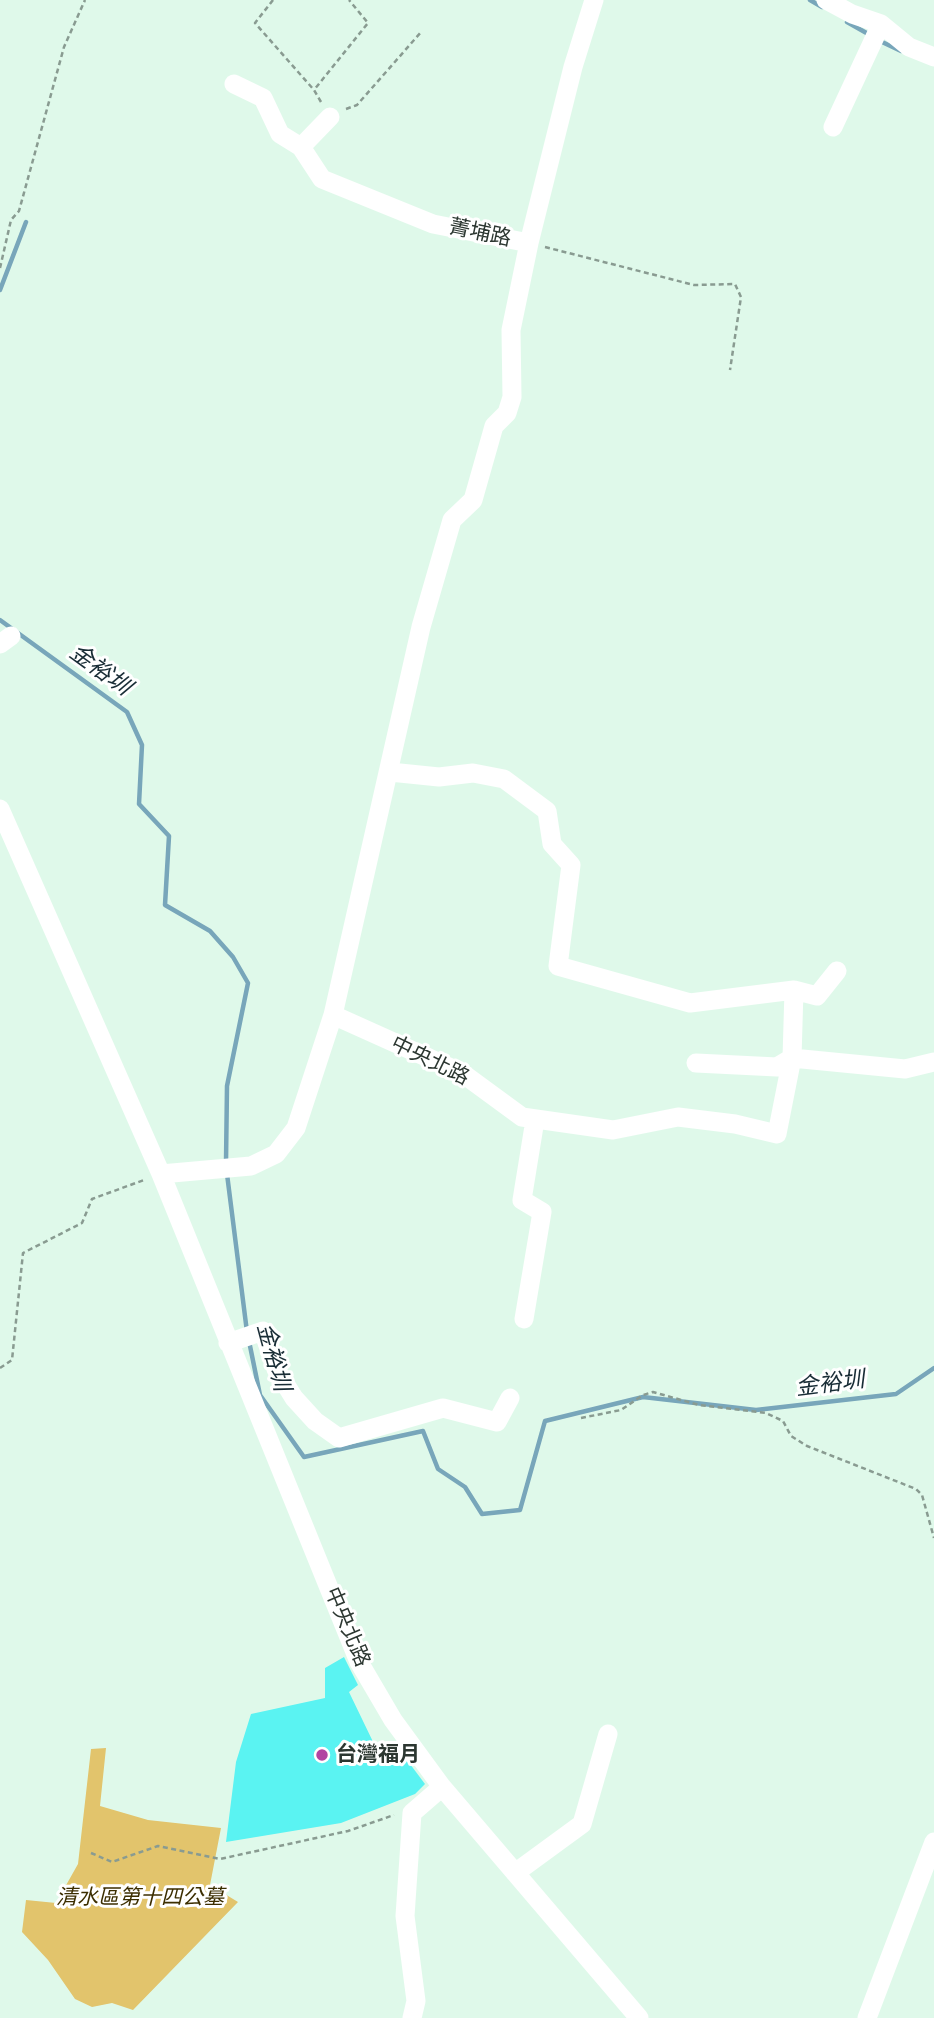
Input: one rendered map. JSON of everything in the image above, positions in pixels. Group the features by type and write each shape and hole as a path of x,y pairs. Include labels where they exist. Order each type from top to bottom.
{"street":[{"name":"菁埔路","path":"234,83 263,98 281,134 301,147 322,179 433,224 529,243 573,68 594,0"},
{"path":"826,0 852,14 881,24 909,47 934,57"},
{"path":"833,127 881,24"},
{"path":"301,147 330,117"},
{"path":"160,1174 251,1166 276,1154 296,1128 334,1015 421,627 452,520 472,500 494,426 507,413 512,397 511,330 529,243"},
{"path":"390,772 439,777 473,773 504,779 547,811 552,844 571,865 558,966 691,1003 794,990 817,996 838,971"},
{"name":"中央北路","path":"0,809 160,1174 359,1662 393,1720 442,1787 639,2018"},
{"path":"792,1058 794,990"},
{"name":"中央北路","path":"334,1015 462,1073 523,1117 614,1130 678,1117 735,1124 777,1134 792,1058"},
{"path":"696,1063 777,1067 792,1058 905,1069 934,1062"},
{"path":"524,1319 542,1212 522,1200 535,1119"},
{"path":"228,1343 263,1331 276,1369 294,1398 315,1421 339,1438 443,1408 497,1422 510,1398"},
{"path":"515,1873 582,1824 608,1734"},
{"path":"412,2018 416,2001 405,1916 412,1813 442,1787"},
{"path":"867,2018 934,1842"}],"path":[{"path":"0,268 11,220 19,211 64,47 85,0"},
{"path":"273,0 255,23 314,90 330,117 357,105 422,31"},
{"path":"314,90 368,23 349,0"},
{"path":"529,243 694,285 735,284 741,297 730,370"},
{"path":"0,1368 12,1360 23,1253 82,1223 92,1199 160,1174"},
{"path":"582,1418 621,1410 643,1395 653,1392 699,1405 766,1413 783,1421 791,1436 807,1446 916,1489 922,1495 934,1538"},
{"path":"92,1853 112,1862 158,1846 220,1859 348,1831 387,1816 412,1813"}],"green space":[{"name":"清水區第十四公墓","path":"106,1748 100,1806 148,1820 221,1828 210,1885 238,1902 133,2010 112,2003 92,2007 75,1999 48,1960 22,1932 26,1900 56,1903 78,1864 91,1749"}],"building":[{"name":"台灣福月","path":"344,1657 358,1685 349,1692 376,1748 395,1744 425,1784 415,1794 341,1823 226,1842 236,1762 251,1714 325,1698 325,1668"}],"waterway":[{"path":"810,0 822,7"},
{"path":"847,22 870,35"},
{"path":"880,41 901,51"},
{"name":"金裕圳","path":"0,290 26,222"},
{"name":"金裕圳","path":"0,620 127,712 142,745 139,804 169,836 165,905 210,931 233,957 248,983 227,1086 226,1162"},
{"name":"金裕圳","path":"227,1174 247,1332"},
{"name":"金裕圳","path":"249,1341 260,1395 304,1457 423,1431 438,1469 465,1487 482,1514 520,1510 545,1421 643,1397 756,1410 896,1394 934,1368"}],"place":[{"name":"台灣福月","path":"322,1755"}]}
